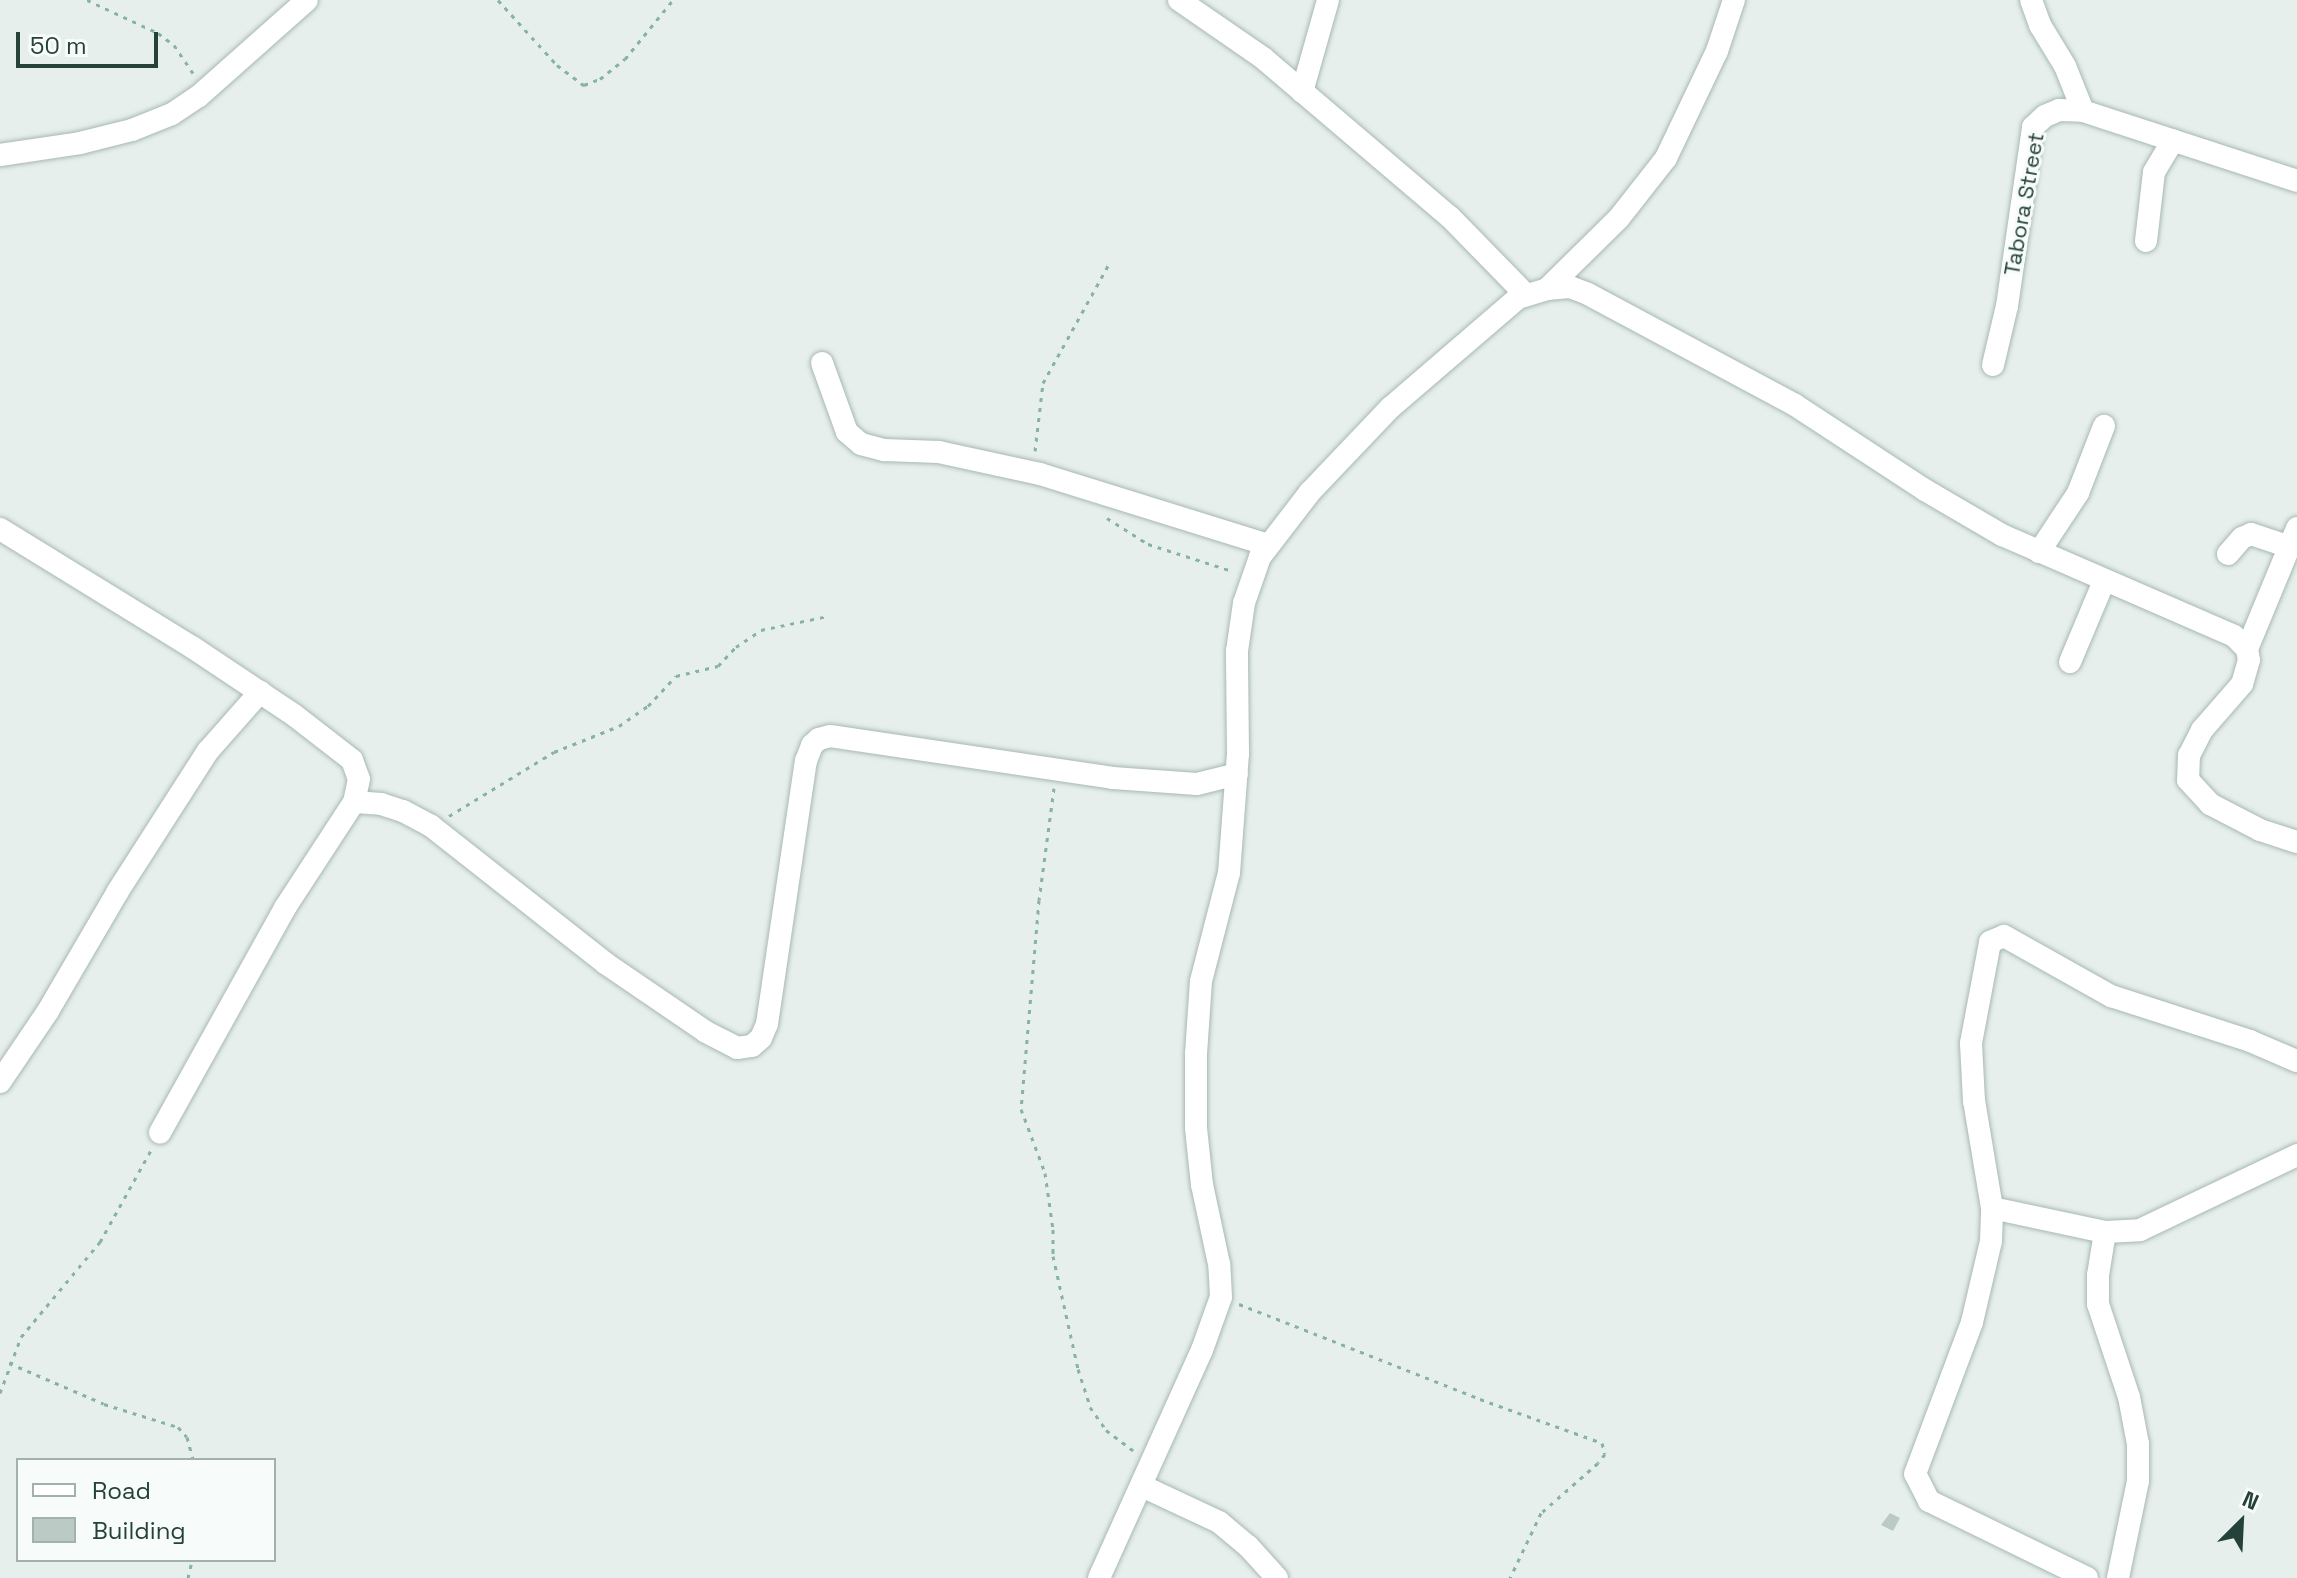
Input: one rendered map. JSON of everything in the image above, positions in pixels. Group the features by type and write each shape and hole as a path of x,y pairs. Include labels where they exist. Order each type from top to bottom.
{"street":[{"path":"0,155 80,143 132,130 172,114 199,96 307,0"},
{"path":"1179,0 1263,58 1537,292 1570,287 1588,294 1795,405 1925,490 2039,552 2234,636 2247,649"},
{"path":"1302,92 1328,0"},
{"path":"1099,1578 1215,1321 1221,1297 1219,1264 1202,1185 1196,1128 1196,1054 1201,981 1229,873 1237,774 1237,651 1244,603 1253,578 1268,545 1310,492 1390,408 1482,325 1537,292 1619,218 1666,158 1717,51 1734,0"},
{"path":"2031,0 2040,25 2065,66 2083,111"},
{"name":"Tabora Street","path":"1993,365 2007,306 2033,127 2045,116 2059,110 2083,111 2297,181"},
{"path":"2146,241 2154,172 2173,140"},
{"path":"822,363 847,432 861,444 884,450 939,452 1040,474 1268,545"},
{"path":"2039,552 2078,493 2104,426"},
{"path":"0,529 260,692 352,760 359,779 354,802 285,908 160,1133"},
{"path":"2228,554 2242,538 2251,534 2294,538 2247,649 2249,660 2242,684 2202,730 2189,755 2188,780 2210,804 2260,830 2297,842"},
{"path":"2070,662 2104,581"},
{"path":"0,1082 48,1011 118,891 208,751 260,692"},
{"path":"354,802 381,804 431,826 605,963 706,1032 737,1048 752,1046 761,1038 767,1024 802,785 812,745 819,739 830,736 1113,778 1203,783 1237,774"},
{"path":"1203,783 1233,822"},
{"path":"2087,1578 1929,1501 1915,1474 1972,1322 1991,1241 1992,1208 1974,1101 1971,1043 1990,942 2004,936 2111,996 2250,1041 2297,1061"},
{"path":"1992,1208 2105,1232 2140,1230 2297,1155"},
{"path":"2105,1232 2098,1275 2098,1304 2129,1397 2138,1444 2138,1481 2118,1578"},
{"path":"1142,1486 1219,1522 1248,1546 1277,1578"}],"path":[{"path":"87,0 158,33 174,45 192,68 199,96"},
{"path":"498,0 557,65 584,85 600,79 625,59 673,0"},
{"path":"1040,474 1035,450 1043,383 1109,264"},
{"path":"1102,515 1148,544 1253,578"},
{"path":"431,826 554,752 619,726 648,706 676,676 718,666 736,647 761,630 828,616"},
{"path":"1056,769 1039,900 1021,1109 1045,1173 1053,1229 1053,1256 1078,1369 1090,1407 1106,1430 1152,1462"},
{"path":"0,1393 21,1337 100,1242 160,1133"},
{"path":"1221,1297 1480,1399 1602,1443 1605,1454 1598,1463 1541,1513 1510,1578"},
{"path":"9,1363 104,1404 178,1427 187,1437 192,1458"}],"building":[{"path":"1890,1513 1900,1518 1893,1531 1881,1525"}]}
